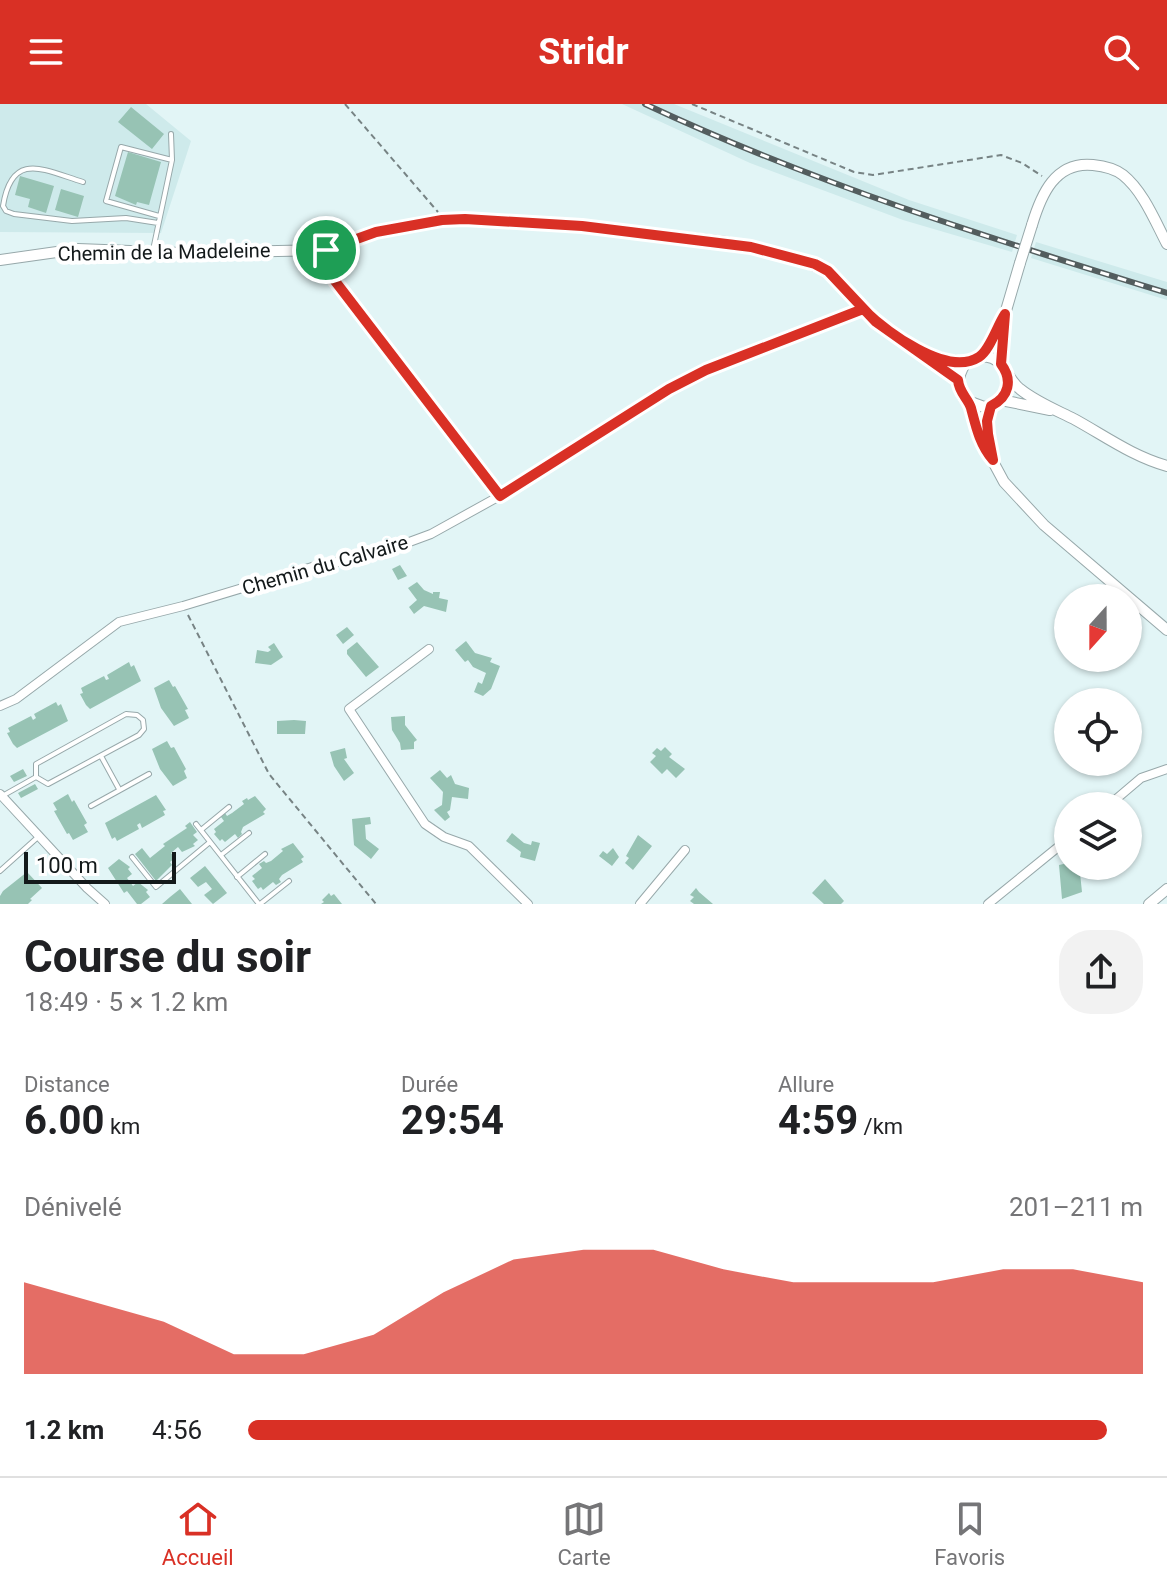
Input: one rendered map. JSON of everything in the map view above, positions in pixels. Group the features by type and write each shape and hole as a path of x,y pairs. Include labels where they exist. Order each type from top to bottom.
{"street":[{"path":"1167,244 1141,196 1123,174 1107,167 1085,164 1060,173 1040,198 1005,314 1001,364 1008,378 1022,391 1135,455 1167,466"},
{"name":"Chemin de la Madeleine","path":"0,260 78,249 153,252 326,250 376,232 442,220 582,226 751,247 815,264 828,271 863,309 894,336 958,380"},
{"name":"Chemin du Calvaire","path":"0,706 16,699 119,622 312,567 374,555 431,534 500,496 669,389 706,370 863,309"},
{"path":"980,357 1005,314"},
{"path":"912,347 948,360 968,362"},
{"path":"1001,364 980,357 963,367 958,380 961,394 970,404 985,450 1004,482 1044,525 1167,630"},
{"path":"993,460 987,421 1008,386 1008,378"},
{"path":"970,404 984,407 996,403 1054,410"},
{"path":"429,649 349,709 425,824 444,837 469,846 528,904"},
{"path":"1124,792 1141,778 1167,769"},
{"path":"1,795 105,904"},
{"path":"640,904 685,850"},
{"path":"988,904 1054,850"},
{"path":"1149,904 1167,889"}],"lane":[{"path":"153,252 172,160 171,134"},
{"path":"159,216 106,201 121,147 172,160"},
{"path":"83,182 39,169 25,169 14,174 3,189 3,206 14,214 72,221 126,218 158,223"},
{"path":"126,714 137,715 143,720 144,729 139,735 101,756 48,784 36,777 36,764 126,714"},
{"path":"101,756 119,790"},
{"path":"91,806 149,774"},
{"path":"1,795 36,777"},
{"path":"201,830 229,807"},
{"path":"196,824 259,904 289,881"},
{"path":"221,855 249,833"},
{"path":"0,871 38,837"},
{"path":"132,857 156,887 210,842"},
{"path":"237,877 265,854"}],"path":[{"path":"345,104 437,209 442,220"},
{"path":"692,104 854,172 873,175 1001,155 1022,163 1051,181"},
{"path":"326,250 335,281 500,496"},
{"path":"183,606 269,774 376,904"}],"shaded area":[{"path":"0,104 146,104 191,141 161,233 0,232"},
{"path":"622,104 674,104 909,200 1017,235 1012,252 903,220 750,163"},
{"path":"1036,242 1167,282 1167,300 1031,258"}],"building":[{"path":"131,107 164,134 152,149 118,122"},
{"path":"128,152 161,162 149,205 137,202 136,205 115,196"},
{"path":"20,176 54,186 46,213 28,207 30,199 15,195"},
{"path":"61,189 84,196 78,217 55,210"},
{"path":"400,565 407,576 398,580 392,569"},
{"path":"417,582 424,590 433,594 440,592 439,598 448,600 446,612 424,606 414,614 409,607 417,600 408,588"},
{"path":"347,627 354,635 343,644 336,635"},
{"path":"466,641 475,653 492,658 490,662 500,666 491,689 483,696 474,692 478,682 482,684 486,673 473,667 468,660 465,662 455,650"},
{"path":"357,642 379,667 366,677 347,654 347,650"},
{"path":"274,643 283,657 271,665 255,663 257,650 268,652 271,650 268,647"},
{"path":"129,662 131,667 134,665 141,681 90,709 80,694 83,693 81,688 104,676 106,680 109,679 107,675"},
{"path":"169,680 188,709 185,710 189,718 174,726 161,708 154,688"},
{"path":"56,702 58,706 61,704 68,721 17,748 7,733 10,732 8,728 31,716 33,720 36,718 34,714"},
{"path":"405,716 405,725 417,740 414,749 401,750 392,730 391,717"},
{"path":"277,721 306,721 305,734 277,734"},
{"path":"167,741 171,748 174,747 186,769 187,778 173,786 160,769 152,749"},
{"path":"665,747 672,754 669,757 685,769 676,778 667,769 662,774 650,762 656,756 652,753 657,748 661,751"},
{"path":"345,748 347,758 344,759 354,773 344,781 334,766 330,752"},
{"path":"23,769 27,776 14,782 10,776"},
{"path":"440,770 447,778 451,775 455,784 469,788 468,799 452,797 447,812 450,817 445,821 434,810 442,805 443,792 430,778"},
{"path":"35,784 38,789 21,798 18,793"},
{"path":"68,794 87,823 84,825 88,832 73,840 54,811 57,810 53,803"},
{"path":"156,795 166,810 163,811 165,815 142,828 140,823 137,825 139,829 117,841 115,837 112,839 105,823"},
{"path":"255,796 266,809 265,814 243,827 238,838 235,834 225,842 220,841 214,829 224,821 221,817 244,804 242,801"},
{"path":"370,817 371,824 365,825 366,839 379,849 371,859 354,845 352,819"},
{"path":"190,822 197,832 193,835 198,840 193,844 195,846 182,852 178,847 171,853 175,858 170,862 172,865 156,881 135,854 142,848 150,858 165,846 163,844 187,828 185,826"},
{"path":"512,833 524,843 540,843 535,861 520,857 521,852 506,841"},
{"path":"638,835 652,846 633,870 625,863 629,858 626,856"},
{"path":"293,843 304,857 301,859 303,862 282,875 279,879 281,882 276,885 273,882 263,890 261,887 258,889 252,876 262,868 259,864 271,861 283,851 281,849"},
{"path":"613,848 619,857 612,866 599,856"},
{"path":"119,859 130,867 128,869 132,874 127,878 133,886 138,882 148,890 146,892 150,897 141,904 137,904 127,891 124,893 108,868"},
{"path":"205,866 227,893 213,904 204,895 212,889 206,882 198,887 190,878"},
{"path":"27,872 42,888 32,900 28,904 0,904 3,891"},
{"path":"825,879 844,901 841,904 824,904 812,893"},
{"path":"1060,880 1081,880 1082,892 1062,899"},
{"path":"696,888 713,904 694,904 690,901 694,897 690,895"},
{"path":"180,889 192,904 162,904 170,897"},
{"path":"329,893 331,896 334,894 342,904 321,904"}],"railway":[{"path":"645,104 772,159 902,208 1167,293"}],"route":[{"path":"326,250 335,281 500,496 669,389 706,370 863,309 876,322 894,336 912,347 929,355 968,362 980,357 1005,314 1000,348 1008,386 1001,400 991,406 987,421 993,460 976,430 970,404 961,394 958,380 894,336 876,322 839,281 815,264 726,242 582,226 465,219 376,232 326,250"}]}
